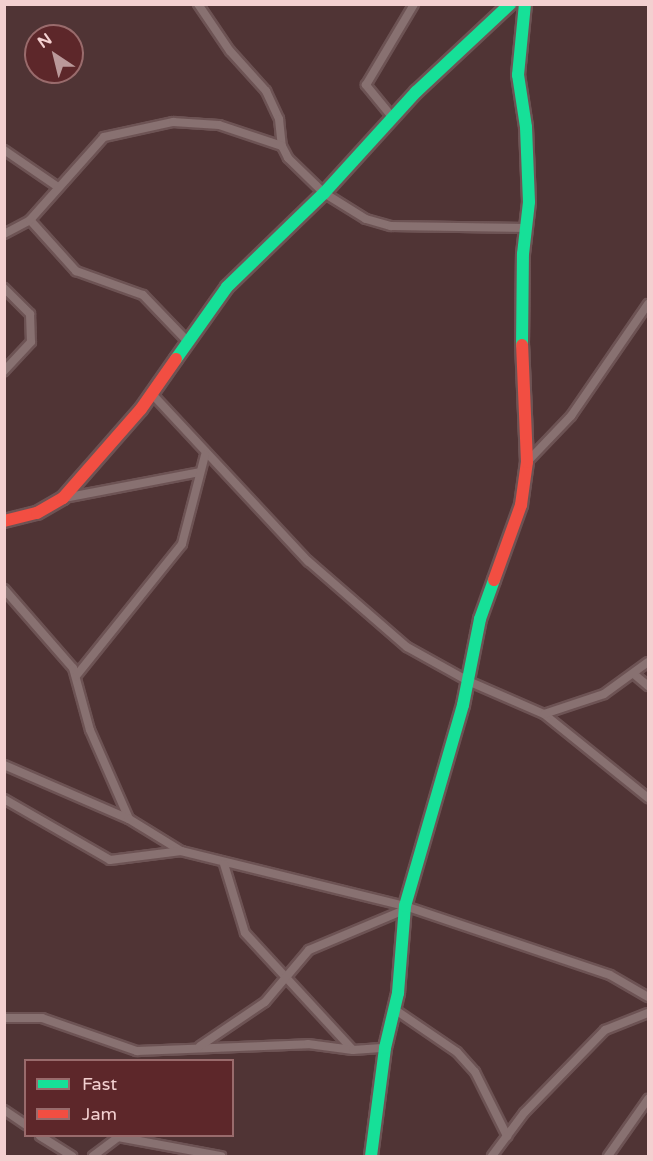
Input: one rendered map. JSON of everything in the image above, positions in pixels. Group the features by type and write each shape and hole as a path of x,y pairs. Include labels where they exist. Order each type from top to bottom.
{"street":[{"path":"198,4 230,51 266,91 279,119 282,146 288,158 324,193 366,219 390,225 526,228"},
{"path":"393,118 368,92 366,85 414,4"},
{"path":"63,498 152,394 227,287 324,193 393,118 510,4"},
{"path":"371,1156 385,1048 394,1009 404,908 416,858 443,782 468,681 480,619 521,505 527,462 522,360 526,127 518,75 525,4"},
{"path":"4,234 30,220 98,139 173,122 219,125 282,146"},
{"path":"4,150 58,187"},
{"path":"30,220 76,271 143,295 189,343"},
{"path":"4,288 30,314 31,342 4,371"},
{"path":"527,462 571,417 648,304"},
{"path":"152,394 206,455 308,561 372,618 408,647 468,681 544,714 648,798"},
{"path":"76,676 182,544 206,455"},
{"path":"4,521 37,513 63,498 200,472"},
{"path":"4,589 68,661 76,676 90,730 129,819"},
{"path":"544,714 604,694 635,675 648,662"},
{"path":"635,675 648,686"},
{"path":"4,765 129,819 181,851 224,864 404,908 610,975 648,997"},
{"path":"4,799 110,860 181,851"},
{"path":"224,864 245,933 353,1050"},
{"path":"199,1047 266,1002 285,976 309,950 404,908"},
{"path":"394,1009 456,1052 475,1072 507,1136"},
{"path":"492,1156 524,1113 605,1030 648,1013"},
{"path":"4,1018 42,1018 137,1051 308,1044 353,1050 385,1048"},
{"path":"608,1156 648,1099"},
{"path":"4,1110 24,1124"},
{"path":"42,1137 72,1156"},
{"path":"93,1156 116,1137"},
{"path":"121,1137 185,1153 221,1156"}],"traffic: fast":[{"path":"176,359 227,287 324,193 416,92 510,4"},
{"path":"522,345 523,254 529,202 526,127 518,75 525,4"},
{"path":"371,1156 385,1048 398,993 405,906 463,705 480,619 494,580"}],"traffic: jam":[{"path":"494,580 521,505 527,462 522,345"},
{"path":"4,521 37,513 63,498 141,409 176,359"}]}
